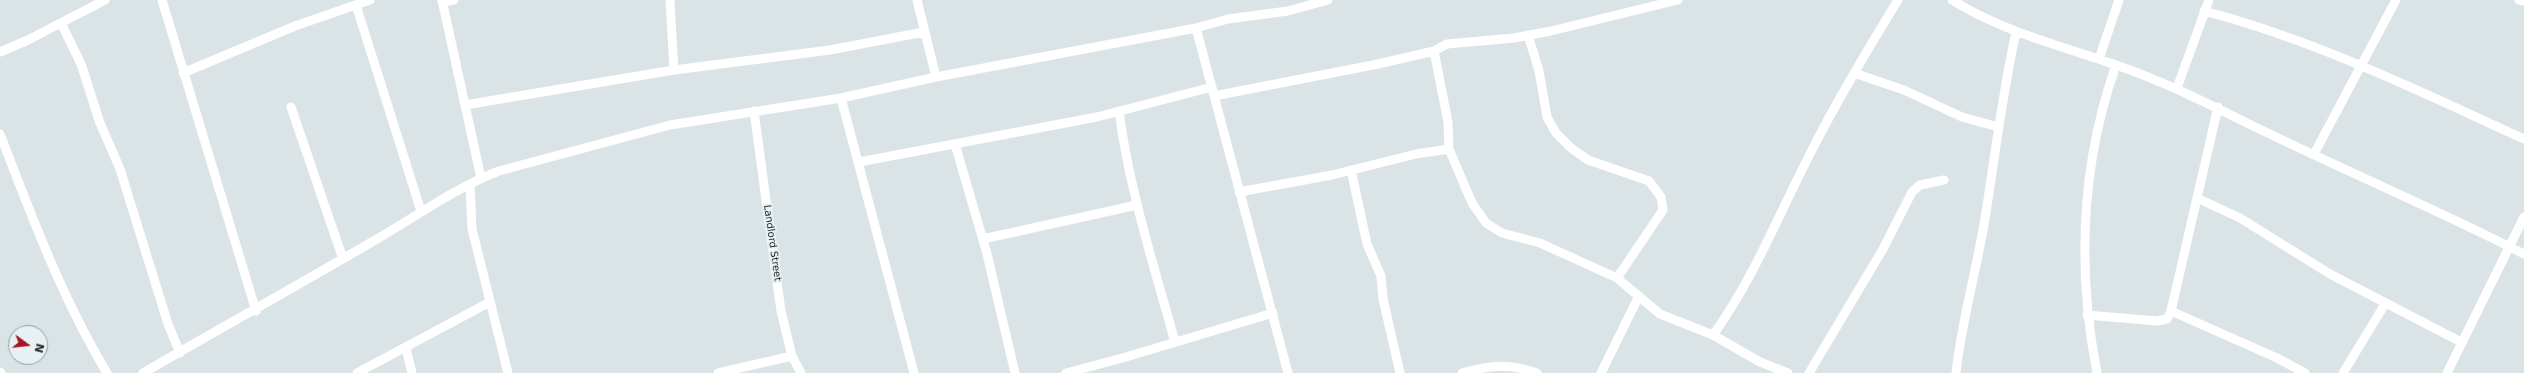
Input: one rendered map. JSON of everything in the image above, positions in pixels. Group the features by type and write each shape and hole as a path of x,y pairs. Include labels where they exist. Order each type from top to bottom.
{"street":[{"path":"0,52 105,0"},
{"path":"162,0 256,311"},
{"path":"183,73 295,26 370,0"},
{"path":"454,0 442,1 481,178"},
{"path":"670,0 674,70"},
{"path":"917,0 936,77"},
{"path":"148,372 256,311 421,212 481,178 499,171 670,125 841,98 936,77 1196,28 1228,19 1288,11 1328,0"},
{"path":"859,162 955,144 1213,91 1378,64 1434,51 1447,44 1528,35 1606,19 1678,0"},
{"path":"1713,335 1746,285 1814,144 1854,73 1898,0"},
{"path":"1952,0 1979,17 2016,32 2099,59 2177,88 2274,136 2524,254"},
{"path":"2099,59 2119,0"},
{"path":"2177,88 2208,0"},
{"path":"2314,154 2396,0"},
{"path":"2519,0 2524,1"},
{"path":"356,5 421,212"},
{"path":"2204,12 2251,24 2362,66 2524,139"},
{"path":"60,23 81,64 100,123 120,169 168,324 180,353"},
{"path":"1196,28 1288,373"},
{"path":"465,105 674,70 830,50 924,32"},
{"path":"1956,373 1962,324 1975,275 1988,205 2006,74 2016,32"},
{"path":"1528,35 1539,71 1547,117 1556,133 1571,148 1588,160 1649,181 1661,197 1662,210 1618,278"},
{"path":"1434,51 1448,122 1449,149 1472,203 1486,223 1502,232 1540,243 1618,278 1660,314 1713,335 1760,362 1788,373"},
{"path":"2097,373 2087,315 2084,225 2102,106 2116,65"},
{"path":"1854,73 1904,90 1962,117 1998,127"},
{"path":"841,98 914,373"},
{"path":"291,107 344,259"},
{"path":"2087,315 2157,321 2167,319 2171,311 2218,107"},
{"name":"Landlord Street","path":"754,111 781,310 792,356 801,373"},
{"path":"1119,111 1123,143 1137,205 1175,342"},
{"path":"0,134 51,262 93,350 107,373"},
{"path":"955,144 983,238 1015,373"},
{"path":"1239,192 1351,170 1416,154 1449,149"},
{"path":"1351,170 1367,244 1380,276 1383,299 1400,373"},
{"path":"1809,373 1883,249 1912,192 1920,185 1944,180"},
{"path":"470,185 472,228 508,373"},
{"path":"2197,198 2240,218 2330,274 2385,304 2461,342"},
{"path":"983,238 1137,205"},
{"path":"2447,373 2524,217"},
{"path":"1601,373 1639,296"},
{"path":"357,373 490,302"},
{"path":"2343,373 2385,304"},
{"path":"2171,311 2277,358 2305,373"},
{"path":"1066,373 1273,313"},
{"path":"406,348 412,373"},
{"path":"718,373 792,356"},
{"path":"1462,373 1499,365 1516,366 1537,373"}]}
